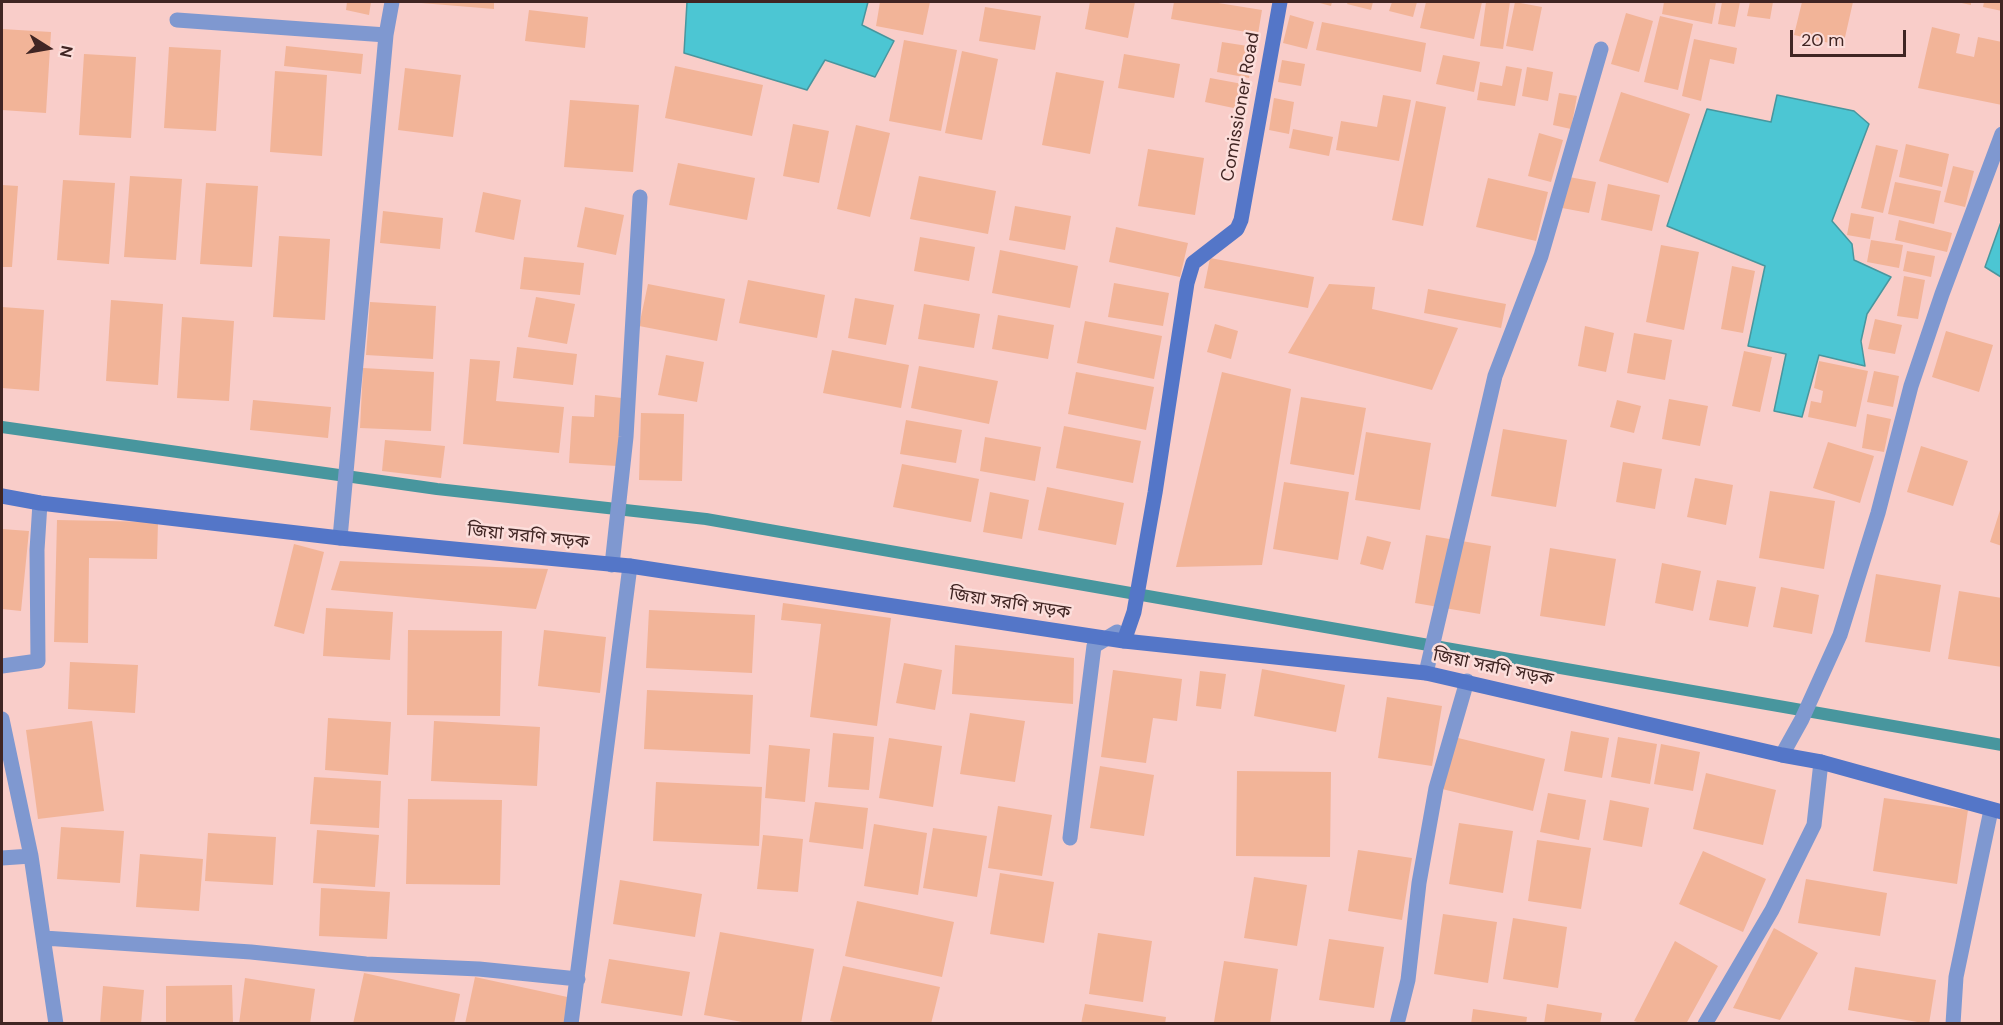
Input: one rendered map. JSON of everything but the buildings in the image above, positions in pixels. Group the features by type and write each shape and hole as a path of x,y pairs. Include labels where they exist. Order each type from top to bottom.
{"main road":[{"name":"Comissioner Road","path":"1124,641 1134,612 1152,515 1187,283 1193,263 1237,230 1241,220 1280,2"},
{"name":"জিয়া সরণি সড়ক","path":"2,496 340,538 630,566 1124,641 1426,673 1821,762 1996,811"}],"street":[{"path":"340,538 386,35 392,2"},
{"path":"177,20 386,35"},
{"path":"1426,673 1495,376 1541,256 1601,49"},
{"path":"1782,755 1802,719 1840,635 1878,513 1911,386 2001,134"},
{"path":"612,565 626,437 640,196"},
{"path":"2,666 38,661 40,502"},
{"path":"571,1023 630,566"},
{"path":"1070,838 1094,646 1108,638"},
{"path":"1397,1023 1408,980 1419,883 1434,797 1467,681"},
{"path":"2,719 31,856 56,1023"},
{"path":"1705,1023 1772,910 1814,825 1821,762"},
{"path":"1953,1023 1956,977 1996,811"},
{"path":"2,858 31,856"},
{"path":"44,938 251,952 366,964 479,969 578,979"}],"water":[{"path":"687,2 868,2 862,25 894,41 875,77 825,60 807,90 684,53"},
{"path":"1777,95 1854,111 1869,124 1832,221 1852,244 1854,260 1891,277 1867,314 1861,341 1865,366 1819,355 1802,417 1774,411 1786,354 1748,346 1765,266 1667,226 1707,109 1771,122"},
{"path":"2001,222 2002,277 1985,267"}],"waterway":[{"path":"2,427 437,489 706,519 2002,745"}]}
